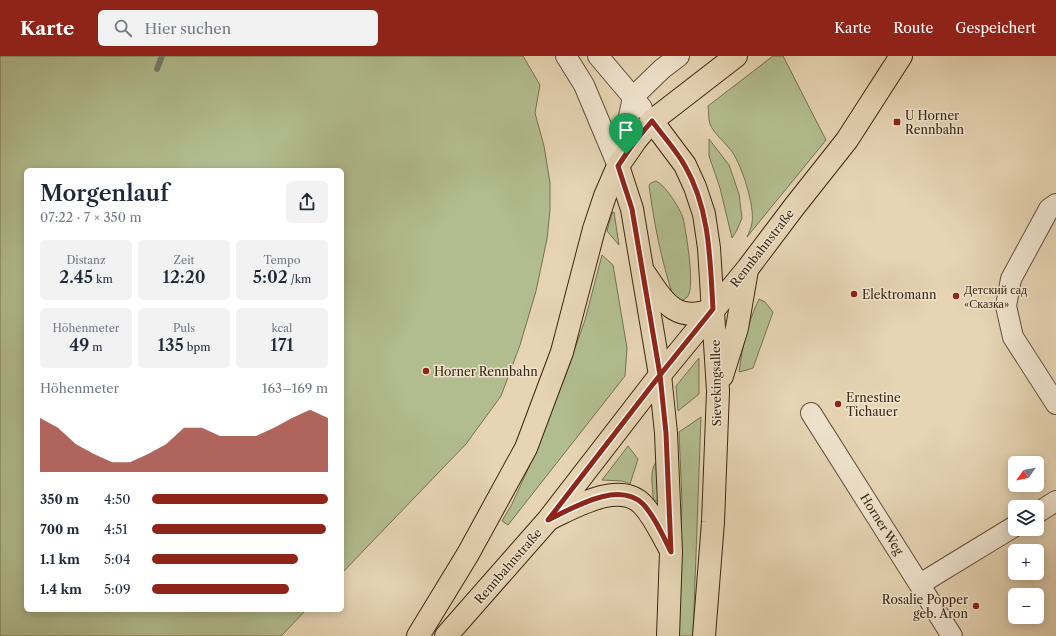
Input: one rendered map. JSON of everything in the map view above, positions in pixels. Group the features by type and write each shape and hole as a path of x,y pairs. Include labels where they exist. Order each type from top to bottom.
{"main road":[{"path":"418,636 468,554 526,448 562,352 594,229 605,196 618,166 636,140 652,121 736,56"},
{"name":"Rennbahnstraße","path":"446,636 548,520 660,375 748,268 847,140 901,56"},
{"name":"Sievekingsallee","path":"652,121 685,165 700,199 704,214 709,248 718,391 713,522 704,636"},
{"path":"618,166 632,209 660,375 666,433 671,552 668,636"},
{"path":"718,391 737,328 748,268"},
{"path":"642,269 670,307 688,314 713,309"},
{"path":"548,520 596,498 610,495 634,497 643,504 652,516 671,552"}],"street":[{"path":"566,56 584,85 618,166"},
{"path":"598,56 652,121"},
{"path":"618,166 633,97 662,69 679,56"},
{"path":"1056,204 1049,209 1011,279 1006,306 1013,337 1056,404"},
{"name":"Horner Weg","path":"811,413 952,636"},
{"path":"1044,509 1056,501"},
{"path":"920,584 1008,530"}],"green space":[{"name":"Horner Rennbahn","path":"0,56 523,56 540,85 535,113 544,146 550,183 550,210 547,239 536,291 520,345 501,396 466,444 344,571 344,168 24,168 24,612 304,612 281,636 0,636"},
{"path":"773,56 783,56 826,140 747,237 752,225 752,207 750,197 737,159 710,124 708,106"},
{"path":"709,139 729,165 739,194 742,218 732,238 720,188 709,156"},
{"path":"656,181 660,183 668,192 676,203 683,218 688,246 691,282 688,296 680,301 673,296 658,241 649,185"},
{"path":"614,212 619,245 607,231 612,213"},
{"path":"602,255 613,265 627,348 625,376 508,525 502,521 512,504 529,467 566,374 585,320"},
{"path":"759,299 765,302 773,312 753,368 739,372 746,334 751,317"},
{"path":"699,358 699,394 678,411 676,386"},
{"path":"701,417 693,636 678,636 682,501 679,432"},
{"path":"628,446 638,459 630,484 622,481 602,480"},
{"path":"656,462 658,502 653,499 652,485 652,475"}],"waterway":[{"path":"157,69 162,56"}],"place":[{"name":"U Horner Rennbahn","path":"897,122"},
{"name":"Elektromann","path":"854,294"},
{"name":"Детский сад «Сказка»","path":"956,296"},
{"name":"Horner Rennbahn","path":"426,371"},
{"name":"Ernestine Tichauer","path":"838,404"},
{"name":"Rosalie Popper geb. Aron","path":"976,606"}],"route":[{"path":"626,154 618,166 632,209 660,375 666,433 671,552 652,516 643,504 634,497 610,495 596,498 548,520 660,375 713,309 709,248 704,214 700,199 685,165 652,121 626,154"}]}
